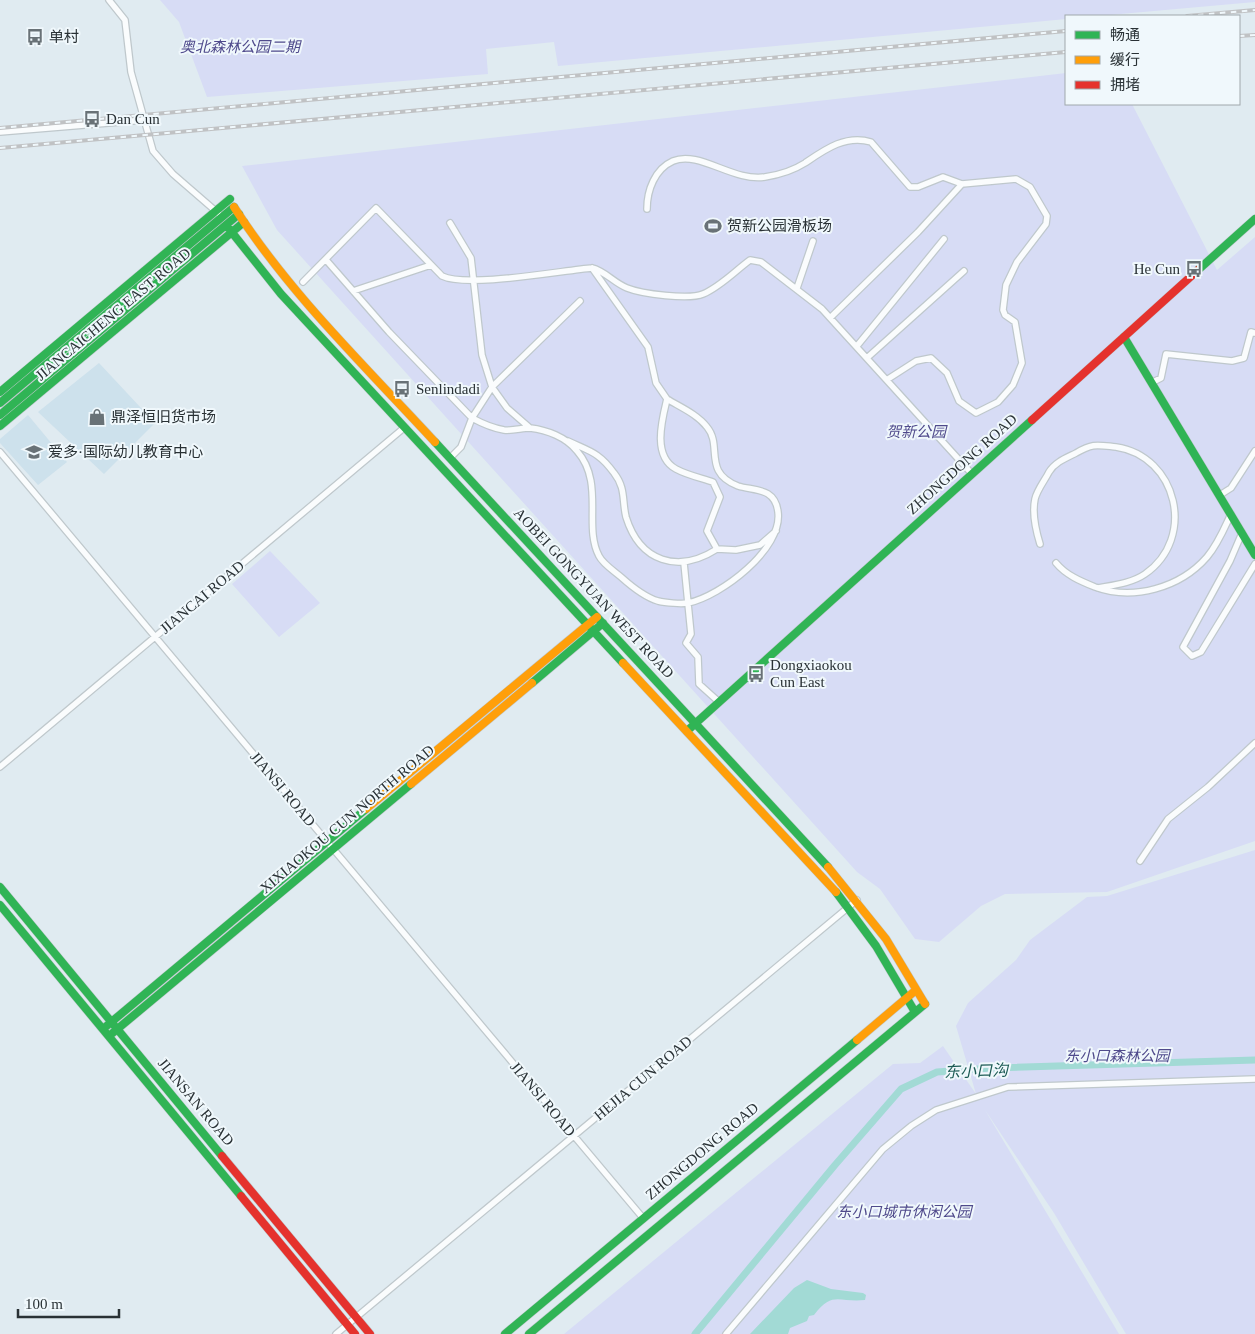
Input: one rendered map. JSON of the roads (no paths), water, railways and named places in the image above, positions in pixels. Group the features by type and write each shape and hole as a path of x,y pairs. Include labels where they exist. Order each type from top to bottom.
{"main road":[{"name":"JIANCAICHENG EAST ROAD","path":"0,403 219,214 223,205 230,199"},
{"name":"JIANCAICHENG EAST ROAD","path":"0,392 219,214 234,206"},
{"name":"AOBEI GONGYUAN WEST ROAD","path":"234,206 265,254 291,286 857,899 886,939 925,1004"},
{"name":"JIANCAICHENG EAST ROAD","path":"0,415 239,214"},
{"name":"ZHONGDONG ROAD","path":"687,731 1255,219"},
{"name":"JIANCAICHENG EAST ROAD","path":"0,426 244,222"},
{"name":"AOBEI GONGYUAN WEST ROAD","path":"226,225 275,287 848,907 876,946 915,1012"},
{"path":"1124,337 1153,382 1255,555"},
{"name":"XIXIAOKOU CUN NORTH ROAD","path":"103,1029 330,845 600,620"},
{"name":"XIXIAOKOU CUN NORTH ROAD","path":"109,1036 330,845"},
{"name":"JIANSAN ROAD","path":"0,887 370,1334"},
{"name":"JIANSAN ROAD","path":"0,905 355,1334"},
{"name":"ZHONGDONG ROAD","path":"504,1334 916,990"},
{"name":"ZHONGDONG ROAD","path":"529,1334 925,1004"}],"street":[{"path":"109,0 125,20 131,72 153,150 161,162 219,214"},
{"path":"0,132 146,120"},
{"path":"647,209 649,191 654,180 672,162 685,158 697,159 730,174 763,177 804,164 828,147 852,140 871,142 910,187 918,187 943,177 962,184 1016,179 1030,187 1047,216 1046,224 1017,262 1006,285 1003,310 1005,315 1015,322 1022,362 1013,385 998,402 976,413 958,401 947,373 931,358 916,361 888,379"},
{"path":"831,317 918,232 962,184"},
{"path":"208,204 234,206"},
{"path":"303,282 327,261 376,208 442,276 451,280 474,281 592,268 600,270 614,282 629,289 692,296 703,294 750,260 761,262 797,288 831,317 972,474"},
{"path":"450,224 471,258 482,355 492,387 507,408 530,428"},
{"path":"857,346 944,240"},
{"path":"797,288 813,241"},
{"path":"327,261 472,418 487,426 506,430 530,428 553,432 598,454 616,474 624,493 626,515 629,524 646,550 662,559 684,563 701,559 717,549 736,550 760,545 778,529"},
{"path":"353,291 431,265"},
{"path":"553,432 577,451 588,470 594,499 594,544 600,558 635,589 658,601 688,603 712,594 761,556 778,529 778,510 770,494 756,488 739,486 722,476 713,458 712,438 708,427 697,417 667,399 656,383 648,347 592,268"},
{"path":"868,357 964,271"},
{"path":"450,458 461,447 472,418 492,387 580,301"},
{"path":"1153,382 1161,378 1166,354 1232,361 1244,358 1252,332 1255,333"},
{"path":"667,399 662,419 661,450 674,469 713,482 720,497 707,530 717,549"},
{"name":"JIANCAI ROAD","path":"0,767 405,427"},
{"path":"1040,544 1036,531 1035,499 1053,466 1092,444 1129,449 1146,460 1163,476 1175,502 1174,532 1162,557 1144,574 1123,583 1098,588"},
{"path":"1220,495 1231,488 1255,451"},
{"name":"JIANSI ROAD","path":"0,452 643,1218"},
{"path":"1056,563 1069,575 1098,588 1125,594 1159,588 1178,580 1194,569 1206,557 1220,538 1231,514"},
{"path":"1242,533 1230,561 1183,647 1192,656 1201,652 1255,564"},
{"path":"684,563 691,634 686,643 698,657 699,684 719,702"},
{"path":"1140,861 1168,819 1208,788 1255,743"},
{"name":"HEJIA CUN ROAD","path":"336,1334 857,899"},
{"path":"726,1334 883,1149 911,1126 936,1110 1008,1087 1255,1079"}],"waterway":[{"name":"东小口沟","path":"695,1334 835,1165 901,1089 937,1072 991,1068 1255,1060"}],"railway":[{"path":"1198,15 1255,10"},
{"path":"0,128 1065,31"},
{"path":"1240,36 1255,35"},
{"path":"0,148 1065,52"}],"place":[{"name":"单村","path":"35,37"},
{"name":"Dan Cun","path":"92,119"},
{"name":"贺新公园滑板场","path":"713,226"},
{"name":"He Cun","path":"1194,269"},
{"name":"Senlindadi","path":"402,389"},
{"name":"鼎泽恒旧货市场","path":"97,417"},
{"name":"爱多·国际幼儿教育中心","path":"34,452"},
{"name":"Dongxiaokou Cun East","path":"756,674"}],"park label":[{"name":"奥北森林公园二期","path":"240,47"},
{"name":"贺新公园","path":"916,432"},
{"name":"东小口森林公园","path":"1117,1056"},
{"name":"东小口城市休闲公园","path":"904,1212"}]}
